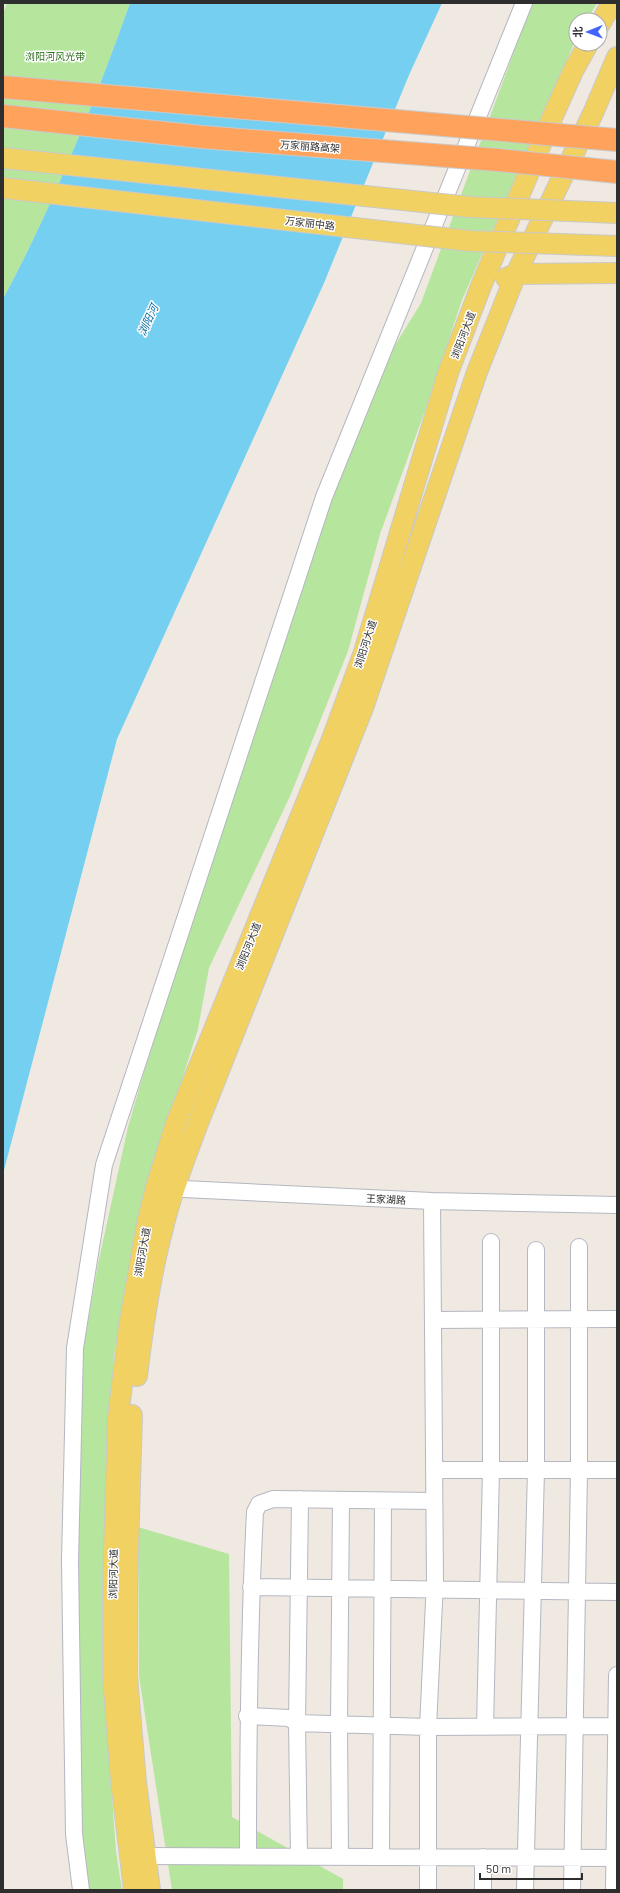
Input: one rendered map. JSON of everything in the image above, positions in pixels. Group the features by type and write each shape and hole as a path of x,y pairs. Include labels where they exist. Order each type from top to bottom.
{"highway":[{"path":"3,87 617,140"},
{"name":"万家丽路高架","path":"3,116 202,137 498,160 617,172"}],"main road":[{"path":"607,12 612,3"},
{"name":"浏阳河大道","path":"150,1890 136,1782 127,1676 127,1586 132,1419 143,1326 162,1228 165,1188 176,1123 329,746 364,652 448,373 481,286 552,118 573,71 584,52"},
{"name":"浏阳河大道","path":"134,1890 121,1781 113,1676 113,1587 118,1418 129,1326 147,1224 197,1126 362,708 477,372 516,274 617,57"},
{"path":"552,118 617,148"},
{"path":"3,158 470,207 617,213"},
{"name":"万家丽中路","path":"3,188 470,241 617,246"},
{"path":"481,286 516,274 617,273"}],"street":[{"path":"81,1890 74,1834 70,1561 75,1348 104,1165 324,497 524,3"},
{"name":"王家湖路","path":"165,1188 432,1201 617,1204"},
{"path":"428,1890 428,1726 435,1591 432,1201"},
{"path":"485,1726 491,1470 491,1242"},
{"path":"572,1890 579,1470 579,1247"},
{"path":"525,1890 528,1727 536,1470 536,1250"},
{"path":"433,1320 617,1319"},
{"path":"434,1470 617,1470"},
{"path":"248,1855 247,1716 251,1587 255,1512 259,1504 273,1499 434,1502"},
{"path":"299,1856 297,1588 300,1499"},
{"path":"340,1856 339,1724 341,1500"},
{"path":"381,1856 381,1590 383,1501"},
{"path":"251,1587 489,1592 617,1592"},
{"path":"614,1890 616,1858 617,1675"},
{"path":"247,1716 289,1718 297,1723 528,1727 617,1726"},
{"path":"145,1856 248,1855 616,1858"},
{"path":"483,1857 483,1890"}],"green space":[{"name":"浏阳河风光带","path":"7,3 130,3 72,153 22,263 3,299 3,14"},
{"path":"532,3 597,3 592,12 568,12 568,52 570,52 462,300 426,408 380,534 348,651 291,794 209,968 198,1029 136,1226 114,1355 106,1474 103,1673 116,1851 122,1890 88,1890 79,1825 78,1380 98,1264 128,1127 163,1007 336,479 383,365 421,303"},
{"path":"138,1527 229,1554 232,1817 343,1879 343,1890 172,1890 139,1676"}],"water":[{"name":"浏阳河","path":"130,3 442,3 409,75 324,283 117,739 3,1174 3,299 22,263 72,153"}]}
